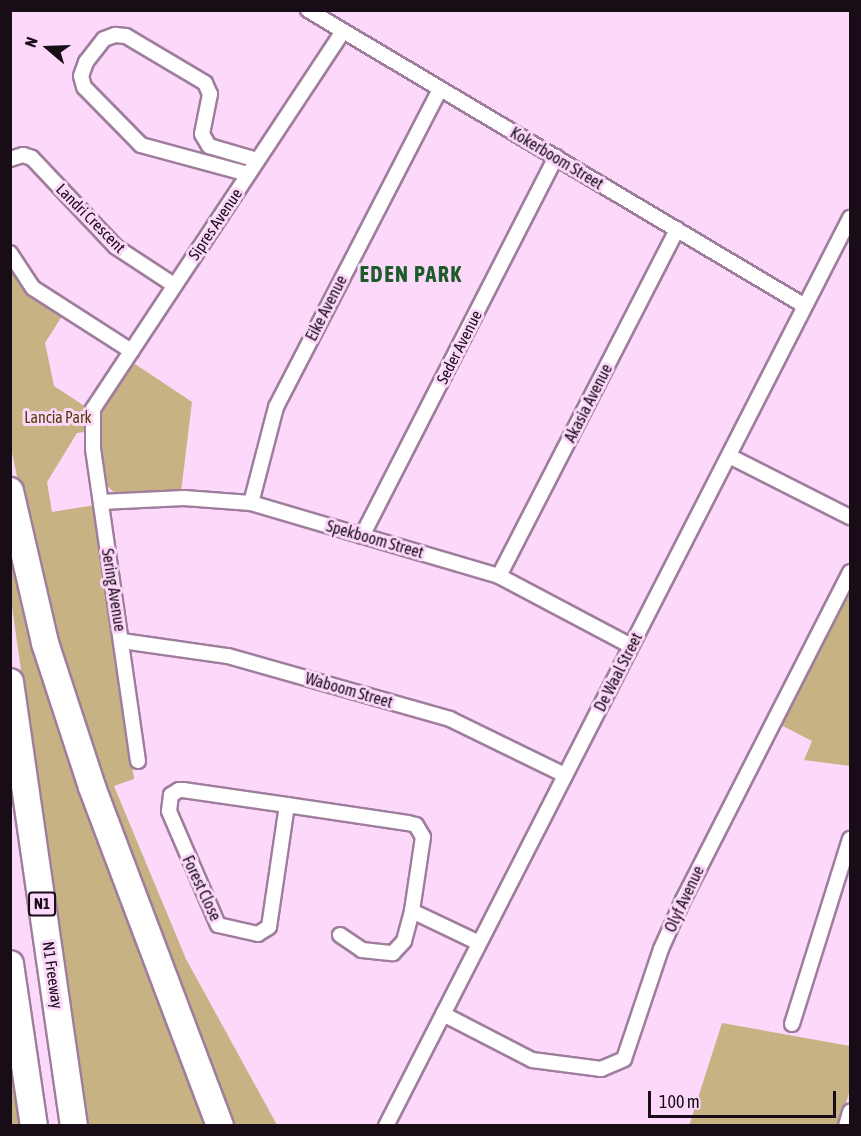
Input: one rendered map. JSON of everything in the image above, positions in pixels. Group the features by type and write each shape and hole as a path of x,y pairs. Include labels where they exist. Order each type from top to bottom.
{"highway":[{"path":"10,491 45,643 88,777 220,1125"},
{"name":"N1 Freeway","path":"10,682 74,1125"},
{"path":"10,963 34,1125"}],"street":[{"name":"Kokerboom Street","path":"308,10 806,306"},
{"name":"Sipres Avenue","path":"91,419 99,399 343,31"},
{"path":"248,174 141,145 84,87 81,76 86,62 104,39 115,34 126,36 206,83 210,94 202,134 209,146 257,160"},
{"name":"Eike Avenue","path":"251,503 276,406 440,89"},
{"name":"Landri Crescent","path":"10,159 23,155 32,158 116,247 174,285"},
{"name":"Seder Avenue","path":"362,536 556,158"},
{"name":"De Waal Street","path":"386,1125 850,218"},
{"name":"Akasia Avenue","path":"499,576 677,230"},
{"path":"10,253 33,288 131,351"},
{"name":"Sering Avenue","path":"91,419 138,761"},
{"path":"729,456 850,517"},
{"name":"Spekboom Street","path":"101,502 184,498 251,503 499,576 631,646"},
{"name":"Olyf Avenue","path":"443,1014 532,1060 601,1069 624,1059 661,949 683,900 850,572"},
{"name":"Waboom Street","path":"122,641 228,656 450,719 565,775"},
{"name":"Forest Close","path":"287,805 269,927 258,934 218,925 169,811 171,795 183,789 287,805 416,825 423,837 412,911"},
{"path":"792,1024 850,839"},
{"path":"340,935 362,950 393,953 404,941 412,911 479,943"},
{"path":"846,1125 850,1112"}],"green space":[{"name":"Lancia Park","path":"10,266 31,294 62,316 45,343 54,386 86,407 84,432 77,433 47,482 52,512 95,505 134,779 114,786 186,959 277,1125 228,1125 87,748 33,557 11,447"},
{"path":"132,362 192,402 181,492 117,495 105,484 97,426 100,411"},
{"path":"21,563 214,1125 86,1125 11,600 10,564"},
{"path":"850,589 850,766 804,760 812,741 781,725"},
{"path":"722,1023 850,1046 850,1090 839,1125 689,1126"},
{"path":"11,1062 19,1125 11,1125"}],"district":[{"name":"EDEN PARK","path":"411,275"}]}
